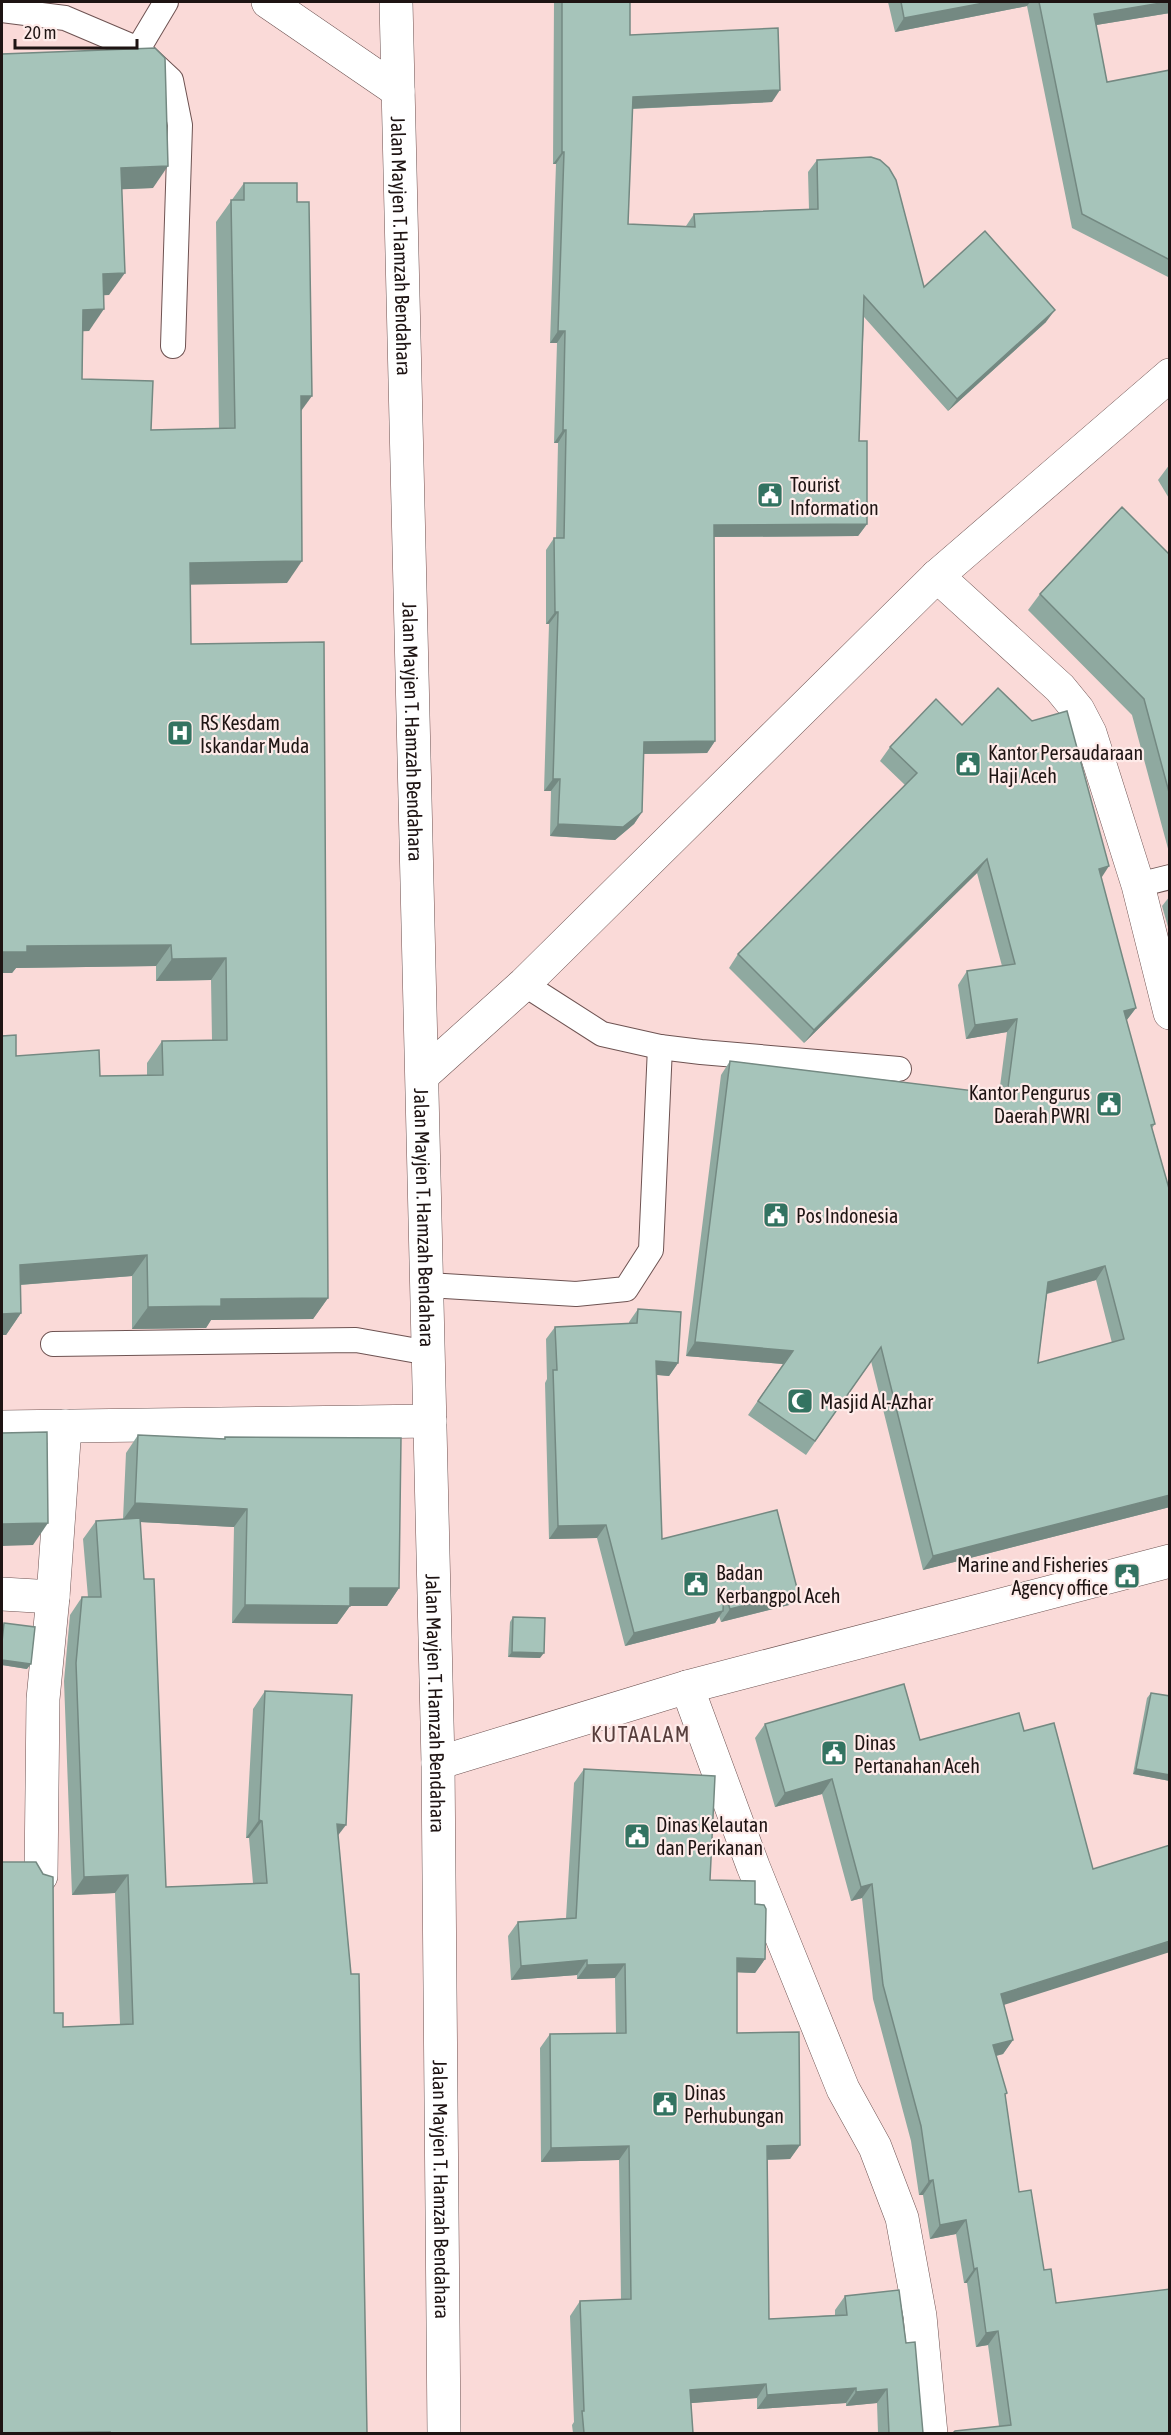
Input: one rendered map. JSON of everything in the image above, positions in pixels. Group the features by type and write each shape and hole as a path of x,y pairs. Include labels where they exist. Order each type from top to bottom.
{"street":[{"path":"268,2 398,91"},
{"name":"Jalan Mayjen T. Hamzah Bendahara","path":"396,2 438,1763 444,2433"},
{"path":"423,1075 524,984 938,576 1170,375"},
{"path":"938,576 1060,688 1078,710 1090,733 1138,885 1170,1013"},
{"path":"2,1427 430,1421"},
{"path":"41,1876 43,1699 53,1598 65,1426"},
{"path":"438,1763 687,1687 1170,1561"},
{"path":"2,1594 53,1598"},
{"path":"687,1687 757,1877 843,2089 875,2147 902,2218 920,2316 931,2433"}],"lane":[{"path":"138,49 166,2"},
{"path":"2,10 65,18 138,49 171,80 180,125 172,346"},
{"path":"1138,885 1170,877"},
{"path":"524,984 602,1034 660,1047 701,1053 899,1069"},
{"path":"428,1285 576,1294 626,1289 651,1250 660,1047"},
{"path":"53,1344 356,1340 429,1353"}],"building":[{"path":"562,2 630,2 630,35 778,28 780,90 633,97 628,224 695,227 694,214 818,209 817,160 871,157 880,160 889,168 896,180 924,287 985,231 1055,310 957,399 864,296 859,441 867,441 867,524 714,525 715,741 644,742 642,812 623,827 558,824 560,779 553,779 558,612 555,612 554,538 564,538 566,430 563,430 565,331 558,331 564,152 562,152"},
{"path":"901,2 989,2 904,18"},
{"path":"1039,2 1167,2 1094,14 1107,82 1170,70 1170,260 1082,214"},
{"name":"RS Kesdam Iskandar Muda","path":"155,48 165,58 168,166 121,168 125,273 103,274 104,309 83,310 82,379 153,381 151,430 235,428 231,200 244,200 244,183 297,183 297,202 309,202 312,396 301,396 302,561 190,563 191,644 324,642 328,1298 221,1299 221,1306 148,1307 147,1255 20,1265 21,1313 2,1314 2,1036 16,1035 16,1056 99,1050 100,1076 163,1075 162,1041 227,1040 226,958 172,959 171,945 27,946 27,952 2,952 2,54"},
{"path":"1122,507 1170,555 1170,796 1144,699 1040,594"},
{"path":"998,688 1032,721 1067,711 1109,866 1099,869 1136,1008 1124,1011 1155,1124 1151,1125 1170,1192 1170,1495 933,1556 881,1347 815,1441 758,1401 793,1351 695,1342 730,1061 1007,1095 1017,1019 975,1025 967,971 1015,964 987,859 814,1030 738,954 917,773 890,747 936,699 962,725","holes":["1105,1266 1124,1339 1038,1363 1048,1282"]},
{"path":"638,1309 681,1312 678,1363 656,1361 662,1539 777,1510 798,1592 730,1609 724,1591 723,1611 634,1633 606,1525 558,1526 553,1370 557,1370 555,1327 637,1323"},
{"path":"47,1432 48,1523 2,1524 2,1433"},
{"path":"138,1435 225,1439 225,1437 401,1438 399,1588 350,1588 350,1606 245,1605 247,1509 135,1503"},
{"path":"140,1518 144,1579 154,1579 166,1887 267,1883 262,1821 259,1820 265,1691 352,1695 346,1825 337,1824 351,1974 359,1974 367,2433 2,2433 2,1862 36,1862 43,1874 53,1877 54,2013 63,2013 63,2027 133,2024 128,1875 84,1877 76,1663 82,1597 101,1597 96,1521"},
{"path":"513,1617 545,1618 544,1653 512,1652"},
{"path":"4,1623 35,1627 31,1664 2,1660"},
{"path":"904,1684 920,1740 1019,1713 1024,1731 1054,1723 1093,1869 1170,1845 1170,1941 1001,1994 1013,2040 993,2045 1007,2093 1005,2094 1019,2192 1031,2190 1044,2270 1051,2269 1056,2303 1170,2289 1170,2433 953,2433 1011,2425 998,2331 986,2333 977,2268 974,2269 966,2220 940,2225 933,2180 929,2181 921,2126 883,1985 872,1884 861,1887 832,1779 785,1793 765,1724"},
{"path":"1151,1693 1170,1696 1170,1775 1136,1769"},
{"path":"584,1769 715,1776 710,1880 755,1881 755,1904 764,1905 766,1909 765,1959 737,1958 737,2033 799,2032 800,2145 767,2146 769,2319 847,2315 845,2296 899,2290 906,2343 915,2342 923,2433 889,2433 887,2389 856,2392 856,2388 767,2395 766,2384 690,2390 693,2433 584,2433 580,2301 631,2299 629,2146 551,2148 550,2034 626,2033 625,1964 587,1965 587,1960 521,1966 518,1922 576,1918"}],"place":[{"name":"Tourist Information","path":"770,495"},
{"name":"RS Kesdam Iskandar Muda","path":"180,733"},
{"name":"Kantor Persaudaraan Haji Aceh","path":"968,764"},
{"name":"Kantor Pengurus Daerah PWRI","path":"1109,1104"},
{"name":"Pos Indonesia","path":"776,1215"},
{"name":"Masjid Al-Azhar","path":"800,1401"},
{"name":"Marine and Fisheries Agency office","path":"1127,1576"},
{"name":"Badan Kerbangpol Aceh","path":"696,1584"},
{"name":"Dinas Pertanahan Aceh","path":"834,1753"},
{"name":"Dinas Kelautan dan Perikanan","path":"637,1836"},
{"name":"Dinas Perhubungan","path":"665,2104"}],"district":[{"name":"KUTAALAM","path":"641,1734"}]}
